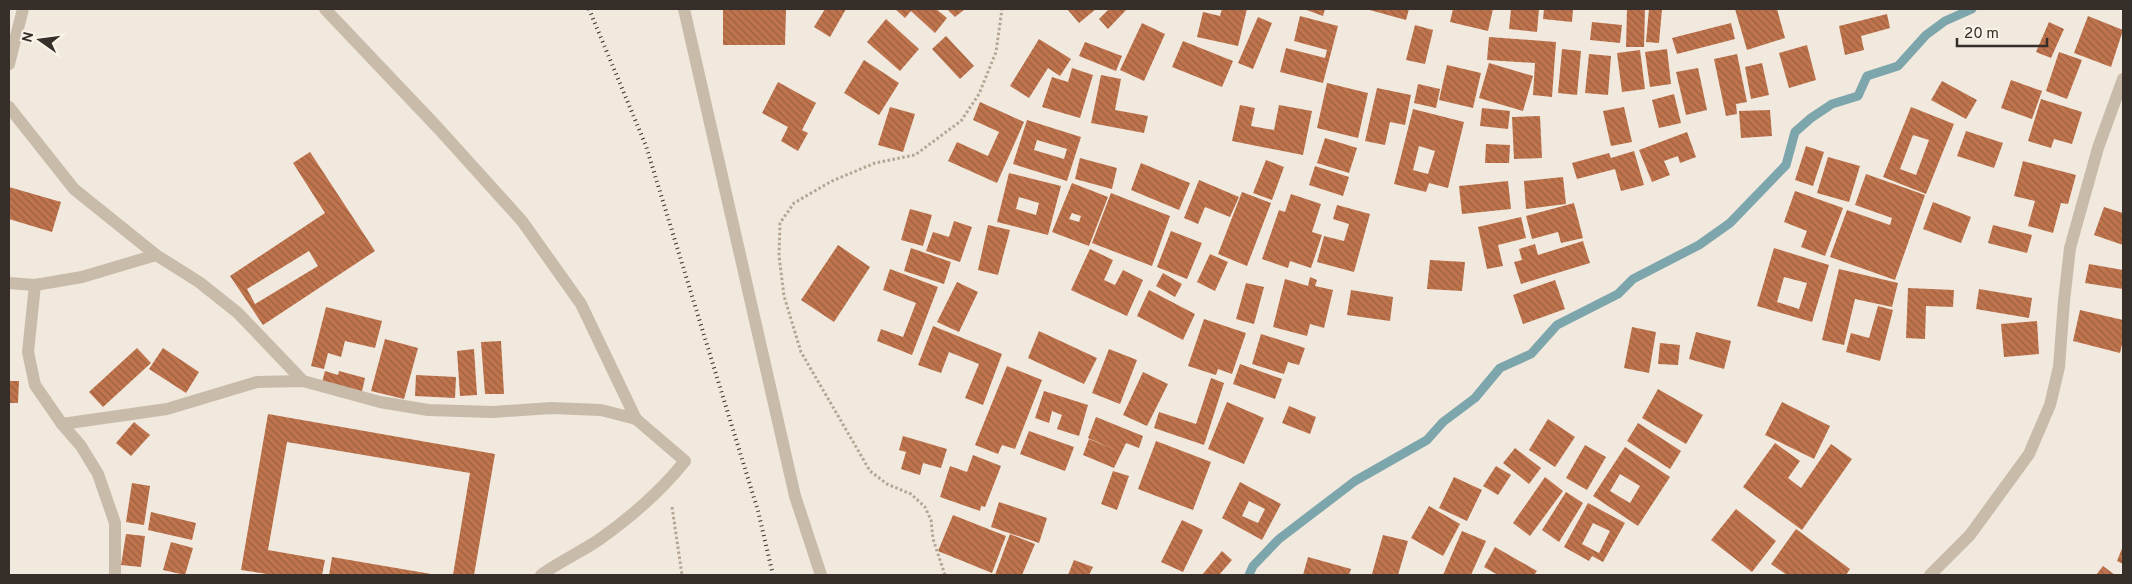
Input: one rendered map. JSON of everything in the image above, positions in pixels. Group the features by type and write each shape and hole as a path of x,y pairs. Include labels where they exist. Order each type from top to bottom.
{"street":[{"path":"9,64 23,9"},
{"path":"325,9 522,221 581,304 636,420"},
{"path":"684,9 795,496 821,575"},
{"path":"1930,575 1970,535 2028,454 2050,404 2059,367 2070,248 2098,148 2123,79"},
{"path":"9,107 74,189 156,255 199,282 238,314 302,381"},
{"path":"9,283 35,285 82,276 156,255"},
{"path":"35,285 28,352 35,385 62,424 81,446 98,474 115,524 116,575"},
{"path":"62,424 167,409 257,382 302,381 380,402 428,410 493,412 551,408 601,410 636,420 685,461 668,482 599,539 540,575"}],"path":[{"path":"945,575 925,507 911,494 887,484 870,471 801,352 784,296 779,256 780,223 794,203 832,181 875,163 915,155 961,121 979,94 996,52 1002,9"},
{"path":"668,482 682,575"}],"building":[{"path":"723,9 786,10 785,45 723,45"},
{"path":"825,9 846,9 830,37 814,27"},
{"path":"895,9 936,9 947,18 935,33 911,11 905,18"},
{"path":"947,9 965,9 955,17"},
{"path":"1067,9 1096,9 1079,23"},
{"path":"1109,9 1127,9 1108,29 1099,19"},
{"path":"1222,9 1247,9 1238,46 1197,37 1203,12 1220,16"},
{"path":"1304,9 1325,9 1323,16"},
{"path":"1366,9 1409,9 1406,20"},
{"path":"1453,9 1493,9 1488,31 1450,22"},
{"path":"1511,9 1539,9 1537,32 1509,29"},
{"path":"1544,9 1573,9 1572,22 1543,19"},
{"path":"1627,9 1645,9 1644,47 1626,47"},
{"path":"1649,9 1662,9 1659,43 1646,42"},
{"path":"1735,9 1777,9 1785,38 1747,50"},
{"path":"1887,14 1890,28 1861,36 1864,50 1845,55 1839,26"},
{"path":"1300,16 1338,26 1323,83 1280,72 1286,48 1325,58 1327,50 1294,41"},
{"path":"2088,16 2123,30 2111,67 2074,53"},
{"path":"1258,17 1272,23 1253,69 1238,63"},
{"path":"886,19 919,49 900,71 867,42"},
{"path":"1592,22 1622,25 1620,43 1590,40"},
{"path":"2049,22 2064,29 2051,58 2036,52"},
{"path":"1142,23 1165,34 1144,81 1120,70"},
{"path":"1731,23 1735,39 1677,54 1672,38"},
{"path":"1415,25 1433,30 1425,64 1406,60"},
{"path":"946,36 974,66 960,79 932,49"},
{"path":"1489,37 1556,42 1552,97 1533,95 1535,63 1487,60"},
{"path":"1039,39 1071,59 1060,76 1048,68 1029,98 1010,86"},
{"path":"1183,41 1233,61 1222,87 1172,67"},
{"path":"1085,42 1122,56 1116,71 1079,56"},
{"path":"1807,45 1816,80 1789,88 1779,53"},
{"path":"1562,49 1581,51 1577,95 1558,93"},
{"path":"1667,49 1671,84 1650,87 1645,52"},
{"path":"1640,50 1645,89 1622,92 1617,53"},
{"path":"2059,52 2082,60 2067,99 2046,91"},
{"path":"1589,54 1611,56 1608,95 1585,93"},
{"path":"1737,54 1747,102 1736,104 1737,114 1726,116 1714,59"},
{"path":"864,60 899,83 879,115 844,93"},
{"path":"1489,63 1533,76 1523,111 1479,98"},
{"path":"1762,63 1769,95 1751,99 1745,67"},
{"path":"1447,65 1481,73 1473,108 1439,100"},
{"path":"1072,68 1093,75 1080,118 1042,107 1052,77 1068,82"},
{"path":"1698,68 1707,110 1686,115 1676,72"},
{"path":"1101,75 1121,79 1115,110 1148,116 1144,133 1091,123"},
{"path":"2011,80 2042,91 2032,119 2001,108"},
{"path":"1942,81 1977,100 1966,119 1931,100"},
{"path":"778,82 816,103 802,130 808,133 798,151 781,141 788,127 762,113"},
{"path":"1327,83 1368,93 1358,138 1317,128"},
{"path":"1418,84 1440,89 1436,108 1414,103"},
{"path":"1377,88 1411,95 1405,125 1390,122 1385,145 1365,141"},
{"path":"1674,94 1681,123 1659,128 1652,100"},
{"path":"2041,99 2082,112 2072,144 2054,139 2051,148 2028,141"},
{"path":"980,102 1024,122 997,183 948,161 957,142 988,156 999,132 973,120"},
{"path":"1240,105 1255,108 1251,126 1274,130 1279,105 1312,111 1303,155 1232,141"},
{"path":"890,107 915,114 903,152 878,145"},
{"path":"1624,107 1632,142 1611,146 1603,111"},
{"path":"1911,107 1954,124 1926,194 1883,177","holes":["1913,135 1929,140 1916,175 1900,169"]},
{"path":"1482,108 1510,111 1508,129 1480,126"},
{"path":"1413,109 1464,122 1448,188 1429,183 1426,192 1394,184","holes":["1419,146 1435,151 1428,174 1413,170"]},
{"path":"1770,110 1772,136 1741,138 1739,111"},
{"path":"1540,116 1542,158 1514,159 1512,117"},
{"path":"1027,120 1081,137 1067,181 1013,164","holes":["1037,140 1067,149 1064,159 1034,150"]},
{"path":"1966,131 2003,143 1994,168 1957,156"},
{"path":"1687,132 1696,157 1680,163 1678,156 1664,161 1670,175 1652,182 1639,150"},
{"path":"1325,138 1357,148 1349,173 1317,163"},
{"path":"1486,144 1510,145 1509,163 1485,163"},
{"path":"1806,146 1824,152 1813,186 1795,180"},
{"path":"1634,151 1644,185 1621,191 1615,169 1577,179 1572,163 1609,153 1611,158"},
{"path":"310,152 375,251 263,325 230,276 325,213 293,163","holes":["309,251 318,266 255,304 247,289"]},
{"path":"1828,157 1860,166 1849,202 1817,193"},
{"path":"1080,158 1117,168 1112,189 1075,179"},
{"path":"1266,160 1284,167 1272,200 1253,193"},
{"path":"2023,161 2076,175 2068,204 2061,203 2053,233 2028,226 2035,201 2014,196"},
{"path":"1141,163 1190,183 1179,210 1131,190"},
{"path":"1315,166 1349,177 1343,196 1309,185"},
{"path":"1009,173 1061,186 1048,235 997,222","holes":["1019,197 1039,203 1036,215 1016,209"]},
{"path":"1866,174 1925,195 1895,280 1830,257 1847,210 1890,225 1892,218 1855,205"},
{"path":"1563,177 1566,204 1526,209 1524,181"},
{"path":"1199,180 1239,197 1230,217 1205,207 1198,224 1184,218"},
{"path":"1508,181 1511,209 1462,214 1459,186"},
{"path":"1072,183 1108,197 1089,246 1052,232","holes":["1072,213 1081,216 1079,222 1069,219"]},
{"path":"9,187 61,202 52,232 9,219"},
{"path":"1795,191 1843,208 1825,256 1801,247 1807,231 1784,222"},
{"path":"1242,192 1271,203 1247,266 1218,254"},
{"path":"1111,193 1170,216 1152,266 1092,243"},
{"path":"1291,194 1321,204 1312,232 1322,235 1311,268 1290,261 1288,268 1262,259 1279,210 1285,212"},
{"path":"1933,202 1971,217 1961,243 1923,229"},
{"path":"1574,203 1583,238 1561,243 1558,232 1532,239 1526,216"},
{"path":"1337,205 1370,214 1354,272 1317,262 1324,236 1344,241 1349,224 1333,219"},
{"path":"2104,207 2123,213 2123,245 2094,235"},
{"path":"910,209 932,215 923,246 901,240"},
{"path":"1521,217 1526,238 1498,245 1503,266 1487,269 1478,227"},
{"path":"954,221 972,227 960,262 926,251 933,232 949,237"},
{"path":"988,225 1010,230 998,275 978,270"},
{"path":"1993,225 2032,235 2027,253 1988,243"},
{"path":"1171,231 1202,243 1187,279 1157,267"},
{"path":"1583,241 1590,263 1521,284 1514,262 1522,260 1519,249 1535,244 1538,255"},
{"path":"838,245 870,267 834,322 801,300"},
{"path":"911,248 951,262 944,284 904,271"},
{"path":"1774,248 1829,265 1812,322 1757,306","holes":["1784,277 1807,283 1799,309 1777,302"]},
{"path":"1090,249 1113,260 1104,280 1115,285 1123,270 1143,280 1127,316 1071,290"},
{"path":"1210,254 1228,262 1215,291 1197,282"},
{"path":"1430,260 1465,262 1462,291 1427,289"},
{"path":"2089,264 2123,270 2123,289 2085,283"},
{"path":"890,269 938,287 912,355 877,341 881,329 903,337 916,303 883,290"},
{"path":"1839,269 1898,283 1892,307 1855,299 1844,345 1822,340"},
{"path":"1163,273 1182,284 1175,297 1156,286"},
{"path":"1310,277 1317,280 1315,286 1333,290 1324,328 1310,324 1307,336 1273,327 1285,279 1308,286"},
{"path":"1555,280 1565,309 1523,324 1513,295"},
{"path":"957,282 978,292 959,332 937,322"},
{"path":"1246,283 1264,287 1254,324 1236,319"},
{"path":"1908,288 1954,290 1953,307 1926,306 1925,339 1906,338"},
{"path":"1979,289 2032,298 2029,318 1976,309"},
{"path":"1149,290 1195,314 1183,340 1137,316"},
{"path":"1351,290 1393,297 1390,321 1347,315"},
{"path":"1878,306 1893,310 1880,361 1846,352 1851,333 1869,338"},
{"path":"326,307 382,321 375,348 345,341 341,357 328,353 324,369 311,366"},
{"path":"2080,310 2123,320 2123,340 2120,353 2073,341"},
{"path":"1204,319 1246,333 1232,374 1218,369 1216,375 1188,366"},
{"path":"2037,321 2039,354 2004,357 2001,324"},
{"path":"933,326 1002,354 983,405 965,398 979,364 949,352 941,373 918,365"},
{"path":"1632,327 1656,332 1649,373 1624,368"},
{"path":"1039,331 1097,358 1084,384 1028,358"},
{"path":"1696,332 1731,341 1724,369 1689,359"},
{"path":"1261,334 1305,348 1299,365 1288,362 1284,374 1252,364"},
{"path":"385,339 418,348 404,399 371,391"},
{"path":"501,341 504,394 485,394 481,342"},
{"path":"1660,343 1680,345 1678,365 1658,364"},
{"path":"137,348 151,363 103,407 89,392"},
{"path":"163,348 199,372 186,393 149,369"},
{"path":"474,349 477,395 460,396 457,351"},
{"path":"1109,349 1137,360 1120,404 1092,393"},
{"path":"1240,364 1282,379 1275,399 1233,384"},
{"path":"1007,366 1042,380 1015,449 1002,445 998,454 975,445"},
{"path":"325,371 338,375 339,371 365,378 361,396 321,386"},
{"path":"1143,372 1168,384 1147,426 1123,415"},
{"path":"416,375 456,377 455,398 415,396"},
{"path":"1211,378 1224,383 1204,445 1154,428 1159,412 1196,424"},
{"path":"9,381 19,381 18,403 9,403"},
{"path":"1658,389 1703,415 1686,444 1642,418"},
{"path":"1044,391 1088,405 1079,436 1057,429 1062,415 1052,411 1049,423 1035,418"},
{"path":"1227,402 1264,418 1244,464 1208,449"},
{"path":"1782,402 1830,426 1814,459 1765,435"},
{"path":"1289,406 1316,417 1310,434 1282,423"},
{"path":"268,414 495,454 474,575 453,575 470,473 287,442 268,550 325,560 322,575 274,575 241,570"},
{"path":"1096,417 1143,436 1139,448 1126,443 1114,468 1083,455 1089,439 1116,450 1088,438"},
{"path":"1548,419 1575,437 1555,467 1529,450"},
{"path":"134,422 150,435 131,456 116,443"},
{"path":"1638,423 1681,451 1670,469 1627,441"},
{"path":"1029,431 1074,447 1065,471 1020,454"},
{"path":"903,436 947,449 941,468 923,463 920,475 901,469 906,452 899,450"},
{"path":"1156,441 1211,462 1193,510 1138,489"},
{"path":"1775,443 1800,461 1788,478 1801,488 1831,444 1852,459 1802,530 1743,487"},
{"path":"1585,445 1606,457 1587,490 1566,478"},
{"path":"1625,447 1670,477 1638,526 1593,496","holes":["1620,474 1640,486 1630,503 1610,491"]},
{"path":"1515,448 1541,468 1529,484 1503,463"},
{"path":"973,455 1001,466 985,507 981,506 980,511 940,497 950,466 967,472"},
{"path":"1496,466 1511,475 1498,495 1483,486"},
{"path":"1113,471 1129,476 1117,510 1101,504"},
{"path":"1454,477 1482,490 1467,521 1439,508"},
{"path":"1545,477 1563,491 1530,536 1513,523"},
{"path":"1240,482 1281,504 1262,540 1222,518","holes":["1249,501 1265,509 1258,523 1242,516"]},
{"path":"132,483 150,486 144,525 126,522"},
{"path":"1566,492 1583,503 1559,542 1542,530"},
{"path":"999,502 1047,518 1039,543 991,527"},
{"path":"1588,503 1625,523 1603,562 1592,556 1589,561 1564,547","holes":["1593,523 1610,531 1599,553 1582,544"]},
{"path":"1429,506 1460,524 1443,556 1411,538"},
{"path":"1736,509 1776,541 1752,572 1711,540"},
{"path":"151,512 196,523 192,540 148,530"},
{"path":"953,515 1006,536 992,573 938,551"},
{"path":"1182,520 1203,530 1183,572 1161,562"},
{"path":"1796,529 1850,569 1846,575 1787,575 1771,564"},
{"path":"1462,531 1486,541 1471,575 1443,575"},
{"path":"126,534 145,536 141,567 121,565"},
{"path":"1010,534 1035,544 1022,575 995,575"},
{"path":"1383,535 1408,541 1398,575 1372,574"},
{"path":"171,542 193,548 185,575 163,570"},
{"path":"2123,546 2123,564 2117,561"},
{"path":"1495,547 1537,571 1534,575 1498,575 1484,567"},
{"path":"1222,551 1232,560 1219,575 1202,575"},
{"path":"332,557 431,574 431,575 329,575"},
{"path":"1308,557 1351,569 1349,575 1303,575"},
{"path":"1074,560 1093,567 1089,575 1068,575"},
{"path":"2103,566 2115,575 2096,575"}],"waterway":[{"path":"1249,575 1253,566 1279,539 1355,481 1427,440 1443,422 1475,398 1500,368 1531,354 1557,325 1618,294 1633,279 1699,245 1730,223 1786,165 1795,132 1811,118 1832,104 1858,96 1867,76 1898,66 1926,35 1945,21 1972,9"}],"railway":[{"path":"589,9 646,146 758,511 773,575"}]}
